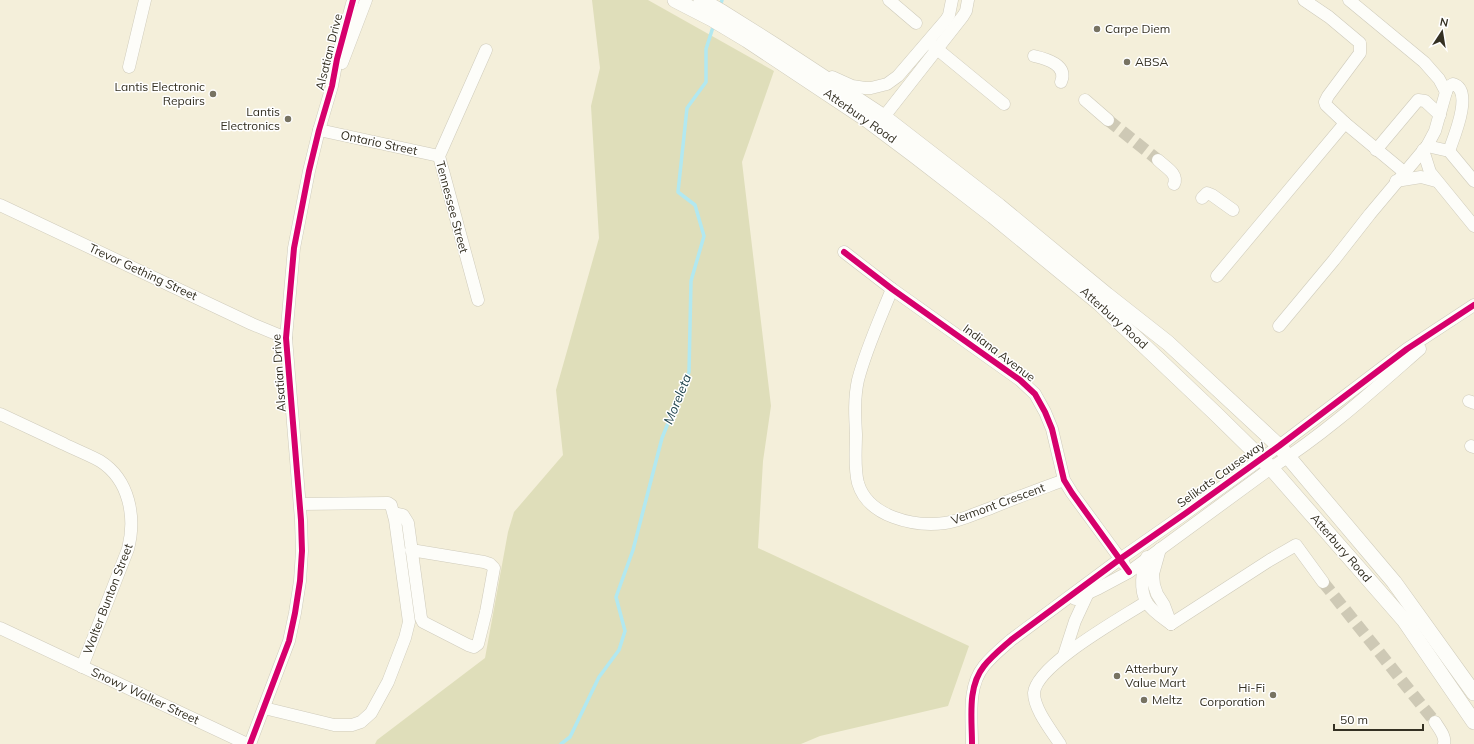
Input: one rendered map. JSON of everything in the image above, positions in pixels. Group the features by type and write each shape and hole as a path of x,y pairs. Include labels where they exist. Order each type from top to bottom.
{"main road":[{"name":"Atterbury Road","path":"701,0 722,12 750,36 880,122 999,206 1168,343 1289,457 1394,582 1474,694"},
{"name":"Atterbury Road","path":"677,1 750,36"},
{"name":"Atterbury Road","path":"880,122 914,154 993,216 1099,303 1162,361 1266,463 1404,620 1474,722"}],"street":[{"path":"129,67 145,0"},
{"name":"Alsatian Drive","path":"250,744 289,641 300,581 302,551 300,504 286,338 294,248 301,209 319,130 332,86 337,59 353,0"},
{"name":"Alsatian Drive","path":"332,86 350,46 366,0"},
{"path":"889,0 916,23"},
{"path":"880,122 932,46 949,15 952,0"},
{"path":"821,82 832,76 852,86 865,88 887,84 932,46 966,11 968,0"},
{"path":"1304,0 1329,17 1360,43 1360,53 1328,96 1325,102 1326,105 1376,150 1400,177 1421,177 1436,181"},
{"path":"1349,0 1424,62 1439,79 1446,92"},
{"path":"932,46 1004,104"},
{"name":"Tennessee Street","path":"478,300 438,156 486,50"},
{"path":"1034,56 1046,58 1062,70 1063,77 1061,82"},
{"path":"1279,326 1425,148 1435,131 1446,92 1450,85 1456,85 1460,89 1464,99 1461,116 1449,150"},
{"path":"1085,100 1108,120"},
{"path":"1376,150 1418,100 1425,101 1440,114"},
{"path":"1217,276 1345,123"},
{"name":"Ontario Street","path":"319,130 438,156"},
{"path":"1425,148 1449,150 1474,181"},
{"path":"1425,148 1430,172 1436,181 1472,219"},
{"path":"1158,160 1175,176 1176,180 1174,184"},
{"path":"1202,198 1207,194 1212,194 1233,210"},
{"name":"Trevor Gething Street","path":"0,205 245,321 286,338"},
{"name":"Indiana Avenue","path":"844,252 892,289 995,361 1020,380 1035,394 1042,404 1049,420 1064,480 1129,572"},
{"name":"Vermont Crescent","path":"892,289 862,367 856,394 856,469 860,486 869,500 889,515 905,521 920,524 946,523 1064,480"},
{"name":"Selikats Causeway","path":"1057,606 1088,593 1129,572 1160,549 1266,463 1279,446 1407,349 1474,305"},
{"name":"Selikats Causeway","path":"972,744 972,693 976,678 984,665 1011,640 1120,559 1155,535 1266,463 1289,457 1340,418 1380,384 1440,328"},
{"name":"Walter Bunton Street","path":"0,414 100,462 116,476 122,484 128,500 132,520 132,531 128,549 82,667"},
{"path":"300,504 391,508 403,515 408,524 411,550 421,618 423,622 474,647 478,644 494,568 484,562 411,550"},
{"path":"264,708 334,725 352,725 361,722 371,713 388,682 405,638 409,622 391,508"},
{"path":"1155,535 1146,559 1143,573 1143,587 1146,602 1154,611 1171,624"},
{"path":"1171,624 1270,560 1296,545 1323,582"},
{"path":"1160,549 1154,574 1154,585 1156,594 1164,605 1171,624"},
{"path":"1064,655 1075,621 1088,593"},
{"path":"1060,744 1036,706 1034,691 1042,676 1064,655 1146,602"},
{"name":"Snowy Walker Street","path":"0,628 247,744"},
{"path":"1434,722 1443,735 1445,742"}],"green space":[{"path":"592,0 648,0 774,71 742,162 771,406 763,461 758,548 969,646 948,706 820,736 801,744 375,744 377,740 485,658 508,532 514,512 563,455 556,390 599,238 591,106 600,68"}],"waterway":[{"name":"Moreleta","path":"720,7 722,0"},
{"name":"Moreleta","path":"561,744 570,737 599,677 619,650 625,631 616,597 633,550 662,438 689,372 691,281 704,236 695,205 678,192 687,108 706,82 706,49 714,24"}],"tunnel":[{"path":"1108,120 1158,160"},
{"path":"1323,582 1435,722"}],"cycle path":[{"path":"250,744 289,641 300,581 302,551 301,520 286,338 294,248 309,171 353,0"},
{"path":"844,252 892,289 1020,380 1035,394 1052,429 1064,480 1129,572"},
{"path":"972,744 971,713 975,683 984,666 1011,640 1120,559 1279,446 1407,349 1474,305"}],"place":[{"name":"Carpe Diem","path":"1097,29"},
{"name":"ABSA","path":"1127,62"},
{"name":"Lantis Electronic Repairs","path":"213,94"},
{"name":"Lantis Electronics","path":"288,119"},
{"name":"Atterbury Value Mart","path":"1117,676"},
{"name":"Hi-Fi Corporation","path":"1273,695"},
{"name":"Meltz","path":"1144,700"}]}
